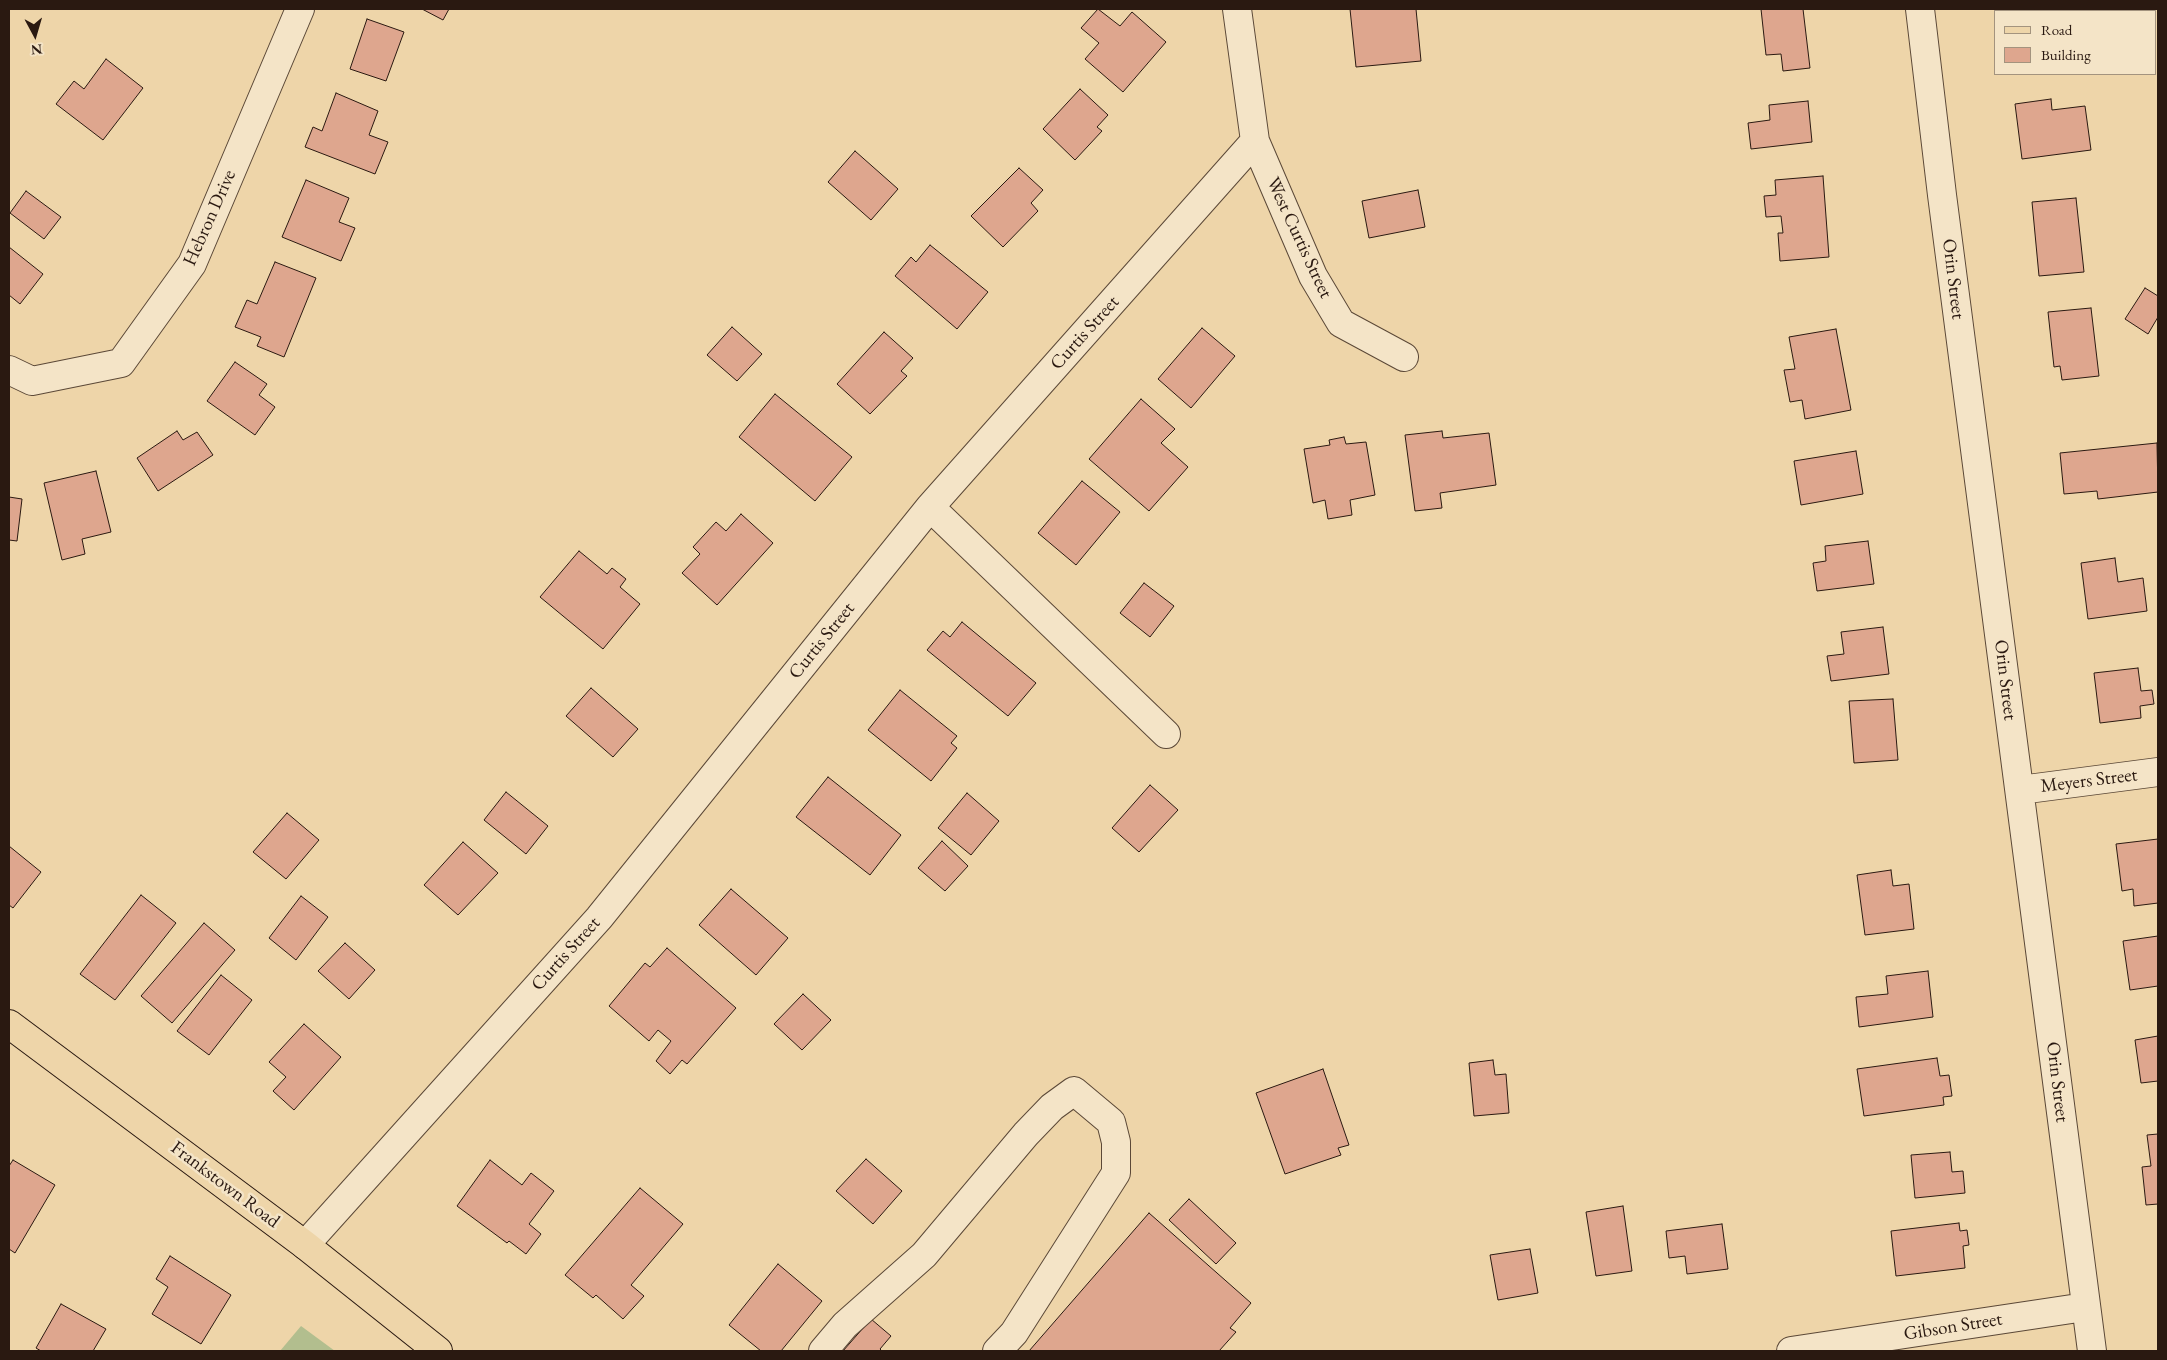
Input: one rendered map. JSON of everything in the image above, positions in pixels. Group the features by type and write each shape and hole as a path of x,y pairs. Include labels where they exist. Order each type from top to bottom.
{"main road":[{"name":"Frankstown Road","path":"9,1024 305,1245 438,1351"}],"street":[{"name":"Hebron Drive","path":"9,370 32,381 121,363 192,264 300,9"},
{"path":"1237,9 1255,141"},
{"name":"Orin Street","path":"1920,9 1942,195 2092,1351"},
{"name":"West Curtis Street","path":"1255,141 1313,276 1341,323 1404,357"},
{"name":"Curtis Street","path":"305,1245 599,918 930,507 1255,141"},
{"path":"930,507 1166,734"},
{"name":"Meyers Street","path":"2020,790 2158,772"},
{"path":"823,1351 845,1325 924,1255 1026,1134 1052,1107 1074,1090 1111,1122 1116,1142 1116,1173 1014,1333 997,1351"},
{"name":"Gibson Street","path":"1791,1351 2085,1307"}],"green space":[{"path":"301,1326 335,1351 280,1351"}],"building":[{"path":"422,9 449,9 443,20"},
{"path":"1098,9 1120,26 1132,12 1166,42 1123,92 1085,59 1099,43 1081,28"},
{"path":"1350,9 1416,9 1421,61 1356,67"},
{"path":"1761,9 1803,9 1810,68 1783,71 1781,54 1766,55"},
{"path":"2001,9 2048,9 2048,10"},
{"path":"367,19 404,32 386,81 350,69"},
{"path":"106,59 143,88 103,140 56,104 74,81 84,89"},
{"path":"1080,89 1108,115 1097,127 1102,131 1075,160 1043,129"},
{"path":"336,93 378,111 369,135 388,142 375,174 305,147 313,127 322,131"},
{"path":"2051,99 2052,110 2085,106 2091,150 2022,159 2015,104"},
{"path":"1808,101 1812,142 1751,149 1748,123 1770,120 1769,105"},
{"path":"855,151 898,189 871,220 828,182"},
{"path":"1019,168 1043,190 1031,203 1038,211 1003,247 971,216"},
{"path":"1823,176 1829,257 1780,261 1778,233 1783,233 1781,216 1766,217 1764,196 1776,195 1775,180"},
{"path":"306,180 349,198 339,222 355,228 341,261 282,237"},
{"path":"1418,190 1425,227 1369,238 1362,201"},
{"path":"26,191 61,217 44,239 10,213"},
{"path":"2076,198 2084,272 2039,276 2032,202"},
{"path":"930,245 988,292 957,329 895,276 911,257 916,262"},
{"path":"9,247 43,274 20,304 9,295"},
{"path":"275,262 316,278 284,357 257,346 261,337 235,327 247,300 257,304"},
{"path":"2145,288 2158,296 2158,317 2148,334 2125,319"},
{"path":"2091,308 2099,376 2062,380 2060,366 2054,367 2048,312"},
{"path":"732,327 762,354 737,381 707,355"},
{"path":"1202,328 1235,356 1191,408 1158,379"},
{"path":"1836,329 1851,410 1805,419 1802,400 1790,402 1784,370 1795,369 1789,337"},
{"path":"884,332 913,358 901,371 907,376 870,414 837,384"},
{"path":"235,362 267,384 259,395 275,407 255,435 207,401"},
{"path":"775,394 852,457 815,501 739,437"},
{"path":"1141,399 1175,429 1161,443 1188,467 1149,511 1089,459"},
{"path":"177,431 183,440 197,432 213,455 158,491 137,458"},
{"path":"1442,431 1443,438 1489,433 1496,485 1440,493 1442,508 1415,511 1405,435"},
{"path":"1344,437 1346,444 1366,442 1375,495 1350,500 1352,515 1328,519 1325,500 1313,503 1304,449 1330,445 1329,440"},
{"path":"2157,443 2158,492 2098,499 2097,491 2064,494 2060,453"},
{"path":"1856,451 1863,494 1801,505 1794,461"},
{"path":"96,471 111,532 82,539 85,554 62,560 44,483"},
{"path":"1082,481 1120,512 1076,565 1038,533"},
{"path":"9,497 22,499 17,541 9,540"},
{"path":"741,514 773,543 717,605 682,573 700,554 693,547 716,522 726,531"},
{"path":"1868,541 1874,584 1817,591 1813,563 1826,561 1825,546"},
{"path":"579,551 607,574 612,568 626,579 620,587 640,604 603,649 540,597"},
{"path":"2115,558 2118,582 2143,578 2147,611 2088,619 2081,563"},
{"path":"1144,583 1174,606 1150,637 1120,613"},
{"path":"962,622 1036,683 1008,716 927,650 943,631 950,637"},
{"path":"1883,627 1889,674 1831,681 1827,656 1844,654 1841,632"},
{"path":"2138,668 2141,691 2152,690 2154,704 2140,706 2141,718 2100,723 2094,673"},
{"path":"591,688 638,729 613,757 566,716"},
{"path":"900,690 957,736 951,743 957,748 931,781 868,730"},
{"path":"1893,699 1898,760 1854,763 1849,701"},
{"path":"828,777 901,835 870,875 796,817"},
{"path":"1150,785 1178,810 1139,852 1112,828"},
{"path":"506,792 548,826 526,854 484,820"},
{"path":"967,793 999,821 971,855 938,828"},
{"path":"287,813 319,840 286,879 253,852"},
{"path":"2158,839 2158,903 2134,906 2133,889 2122,891 2116,844"},
{"path":"942,841 968,866 945,891 918,868"},
{"path":"463,842 498,873 458,915 424,885"},
{"path":"9,846 41,872 13,908 9,905"},
{"path":"1891,870 1893,886 1909,884 1914,929 1865,935 1857,875"},
{"path":"731,889 788,938 756,975 699,925"},
{"path":"141,895 176,923 115,1000 80,974"},
{"path":"301,896 328,917 296,960 269,938"},
{"path":"204,923 235,950 172,1023 141,996"},
{"path":"2158,936 2158,986 2130,990 2123,941"},
{"path":"345,943 375,970 349,999 318,971"},
{"path":"667,948 736,1008 687,1064 682,1060 670,1074 656,1061 671,1041 658,1030 649,1041 609,1006 645,963 650,967"},
{"path":"1928,971 1933,1017 1859,1027 1856,997 1888,994 1886,976"},
{"path":"221,975 252,1000 209,1055 177,1031"},
{"path":"803,994 831,1020 802,1050 774,1024"},
{"path":"304,1024 341,1057 294,1110 273,1091 286,1077 269,1062"},
{"path":"2158,1036 2158,1081 2141,1083 2135,1040"},
{"path":"1937,1058 1940,1076 1949,1075 1952,1096 1943,1097 1944,1105 1864,1116 1857,1069"},
{"path":"1493,1060 1495,1075 1506,1074 1509,1113 1474,1116 1469,1063"},
{"path":"1323,1069 1349,1145 1338,1148 1341,1155 1285,1174 1256,1093"},
{"path":"2158,1134 2158,1204 2146,1205 2142,1167 2151,1166 2147,1135"},
{"path":"1950,1152 1952,1172 1963,1171 1965,1193 1915,1198 1911,1155"},
{"path":"866,1159 902,1191 873,1224 836,1191"},
{"path":"13,1160 55,1185 15,1253 9,1249 9,1166"},
{"path":"490,1160 522,1185 531,1173 554,1191 529,1224 541,1234 526,1254 509,1241 507,1243 457,1206"},
{"path":"640,1188 683,1224 631,1285 644,1296 623,1319 596,1295 593,1298 565,1275"},
{"path":"1189,1199 1236,1243 1216,1264 1169,1220"},
{"path":"1623,1206 1632,1271 1596,1276 1586,1212"},
{"path":"1149,1213 1251,1303 1230,1328 1236,1332 1219,1351 1029,1351"},
{"path":"1959,1223 1960,1231 1967,1230 1969,1245 1963,1246 1965,1268 1896,1276 1891,1231"},
{"path":"1722,1224 1728,1269 1687,1274 1685,1256 1669,1258 1666,1231"},
{"path":"1530,1249 1538,1293 1498,1300 1490,1255"},
{"path":"170,1256 231,1295 201,1344 152,1314 168,1287 156,1279"},
{"path":"778,1264 822,1301 781,1351 761,1351 729,1325"},
{"path":"61,1304 106,1329 93,1351 41,1351 36,1348"},
{"path":"871,1319 891,1336 880,1349 882,1351 843,1351"}]}
